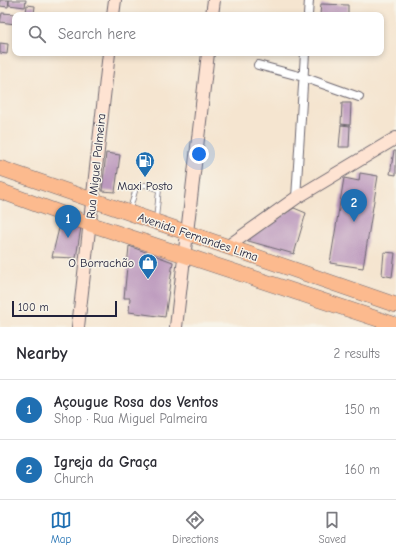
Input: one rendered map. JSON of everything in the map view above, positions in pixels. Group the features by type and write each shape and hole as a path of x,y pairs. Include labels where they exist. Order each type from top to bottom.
{"highway":[{"name":"Avenida Fernandes Lima","path":"0,168 396,305"},
{"name":"Avenida Fernandes Lima","path":"0,191 90,224 389,323"},
{"path":"371,297 389,323"}],"street":[{"path":"113,12 115,0"},
{"path":"212,12 214,0"},
{"path":"308,12 309,0"},
{"name":"Rua Miguel Palmeira","path":"78,327 108,56"},
{"path":"176,327 208,56"},
{"path":"296,198 305,56"},
{"path":"258,65 303,77 359,97"},
{"path":"227,247 296,198 396,138"}],"lane":[{"path":"128,213 136,188 145,186 152,188 160,192 156,222"}],"building":[{"path":"0,0 9,0 8,7 0,6"},
{"path":"9,0 26,0 25,7 9,5"},
{"path":"321,4 348,5 348,12 320,12"},
{"path":"27,5 35,6 34,12 26,12"},
{"path":"2,13 12,14 12,24 0,22"},
{"path":"0,43 8,44 7,54 0,53"},
{"path":"342,103 351,103 350,125 341,124"},
{"path":"341,125 350,126 349,147 339,147"},
{"path":"394,151 396,151 396,175 390,174"},
{"path":"106,153 120,155 115,192 102,191"},
{"path":"360,173 378,176 363,268 330,263 344,178 359,181"},
{"path":"294,208 306,213 294,254 245,240"},
{"path":"61,220 81,227 76,258 52,257"},
{"name":"O Borrachão","path":"129,246 173,262 165,317 129,312 130,298 124,298"},
{"path":"384,252 395,253 392,277 382,275"}],"place":[{"name":"Maxi Posto","path":"145,178"},
{"name":"Igreja da Graça","path":"354,222"},
{"name":"Açougue Rosa dos Ventos","path":"68,238"},
{"name":"O Borrachão","path":"148,280"}]}
